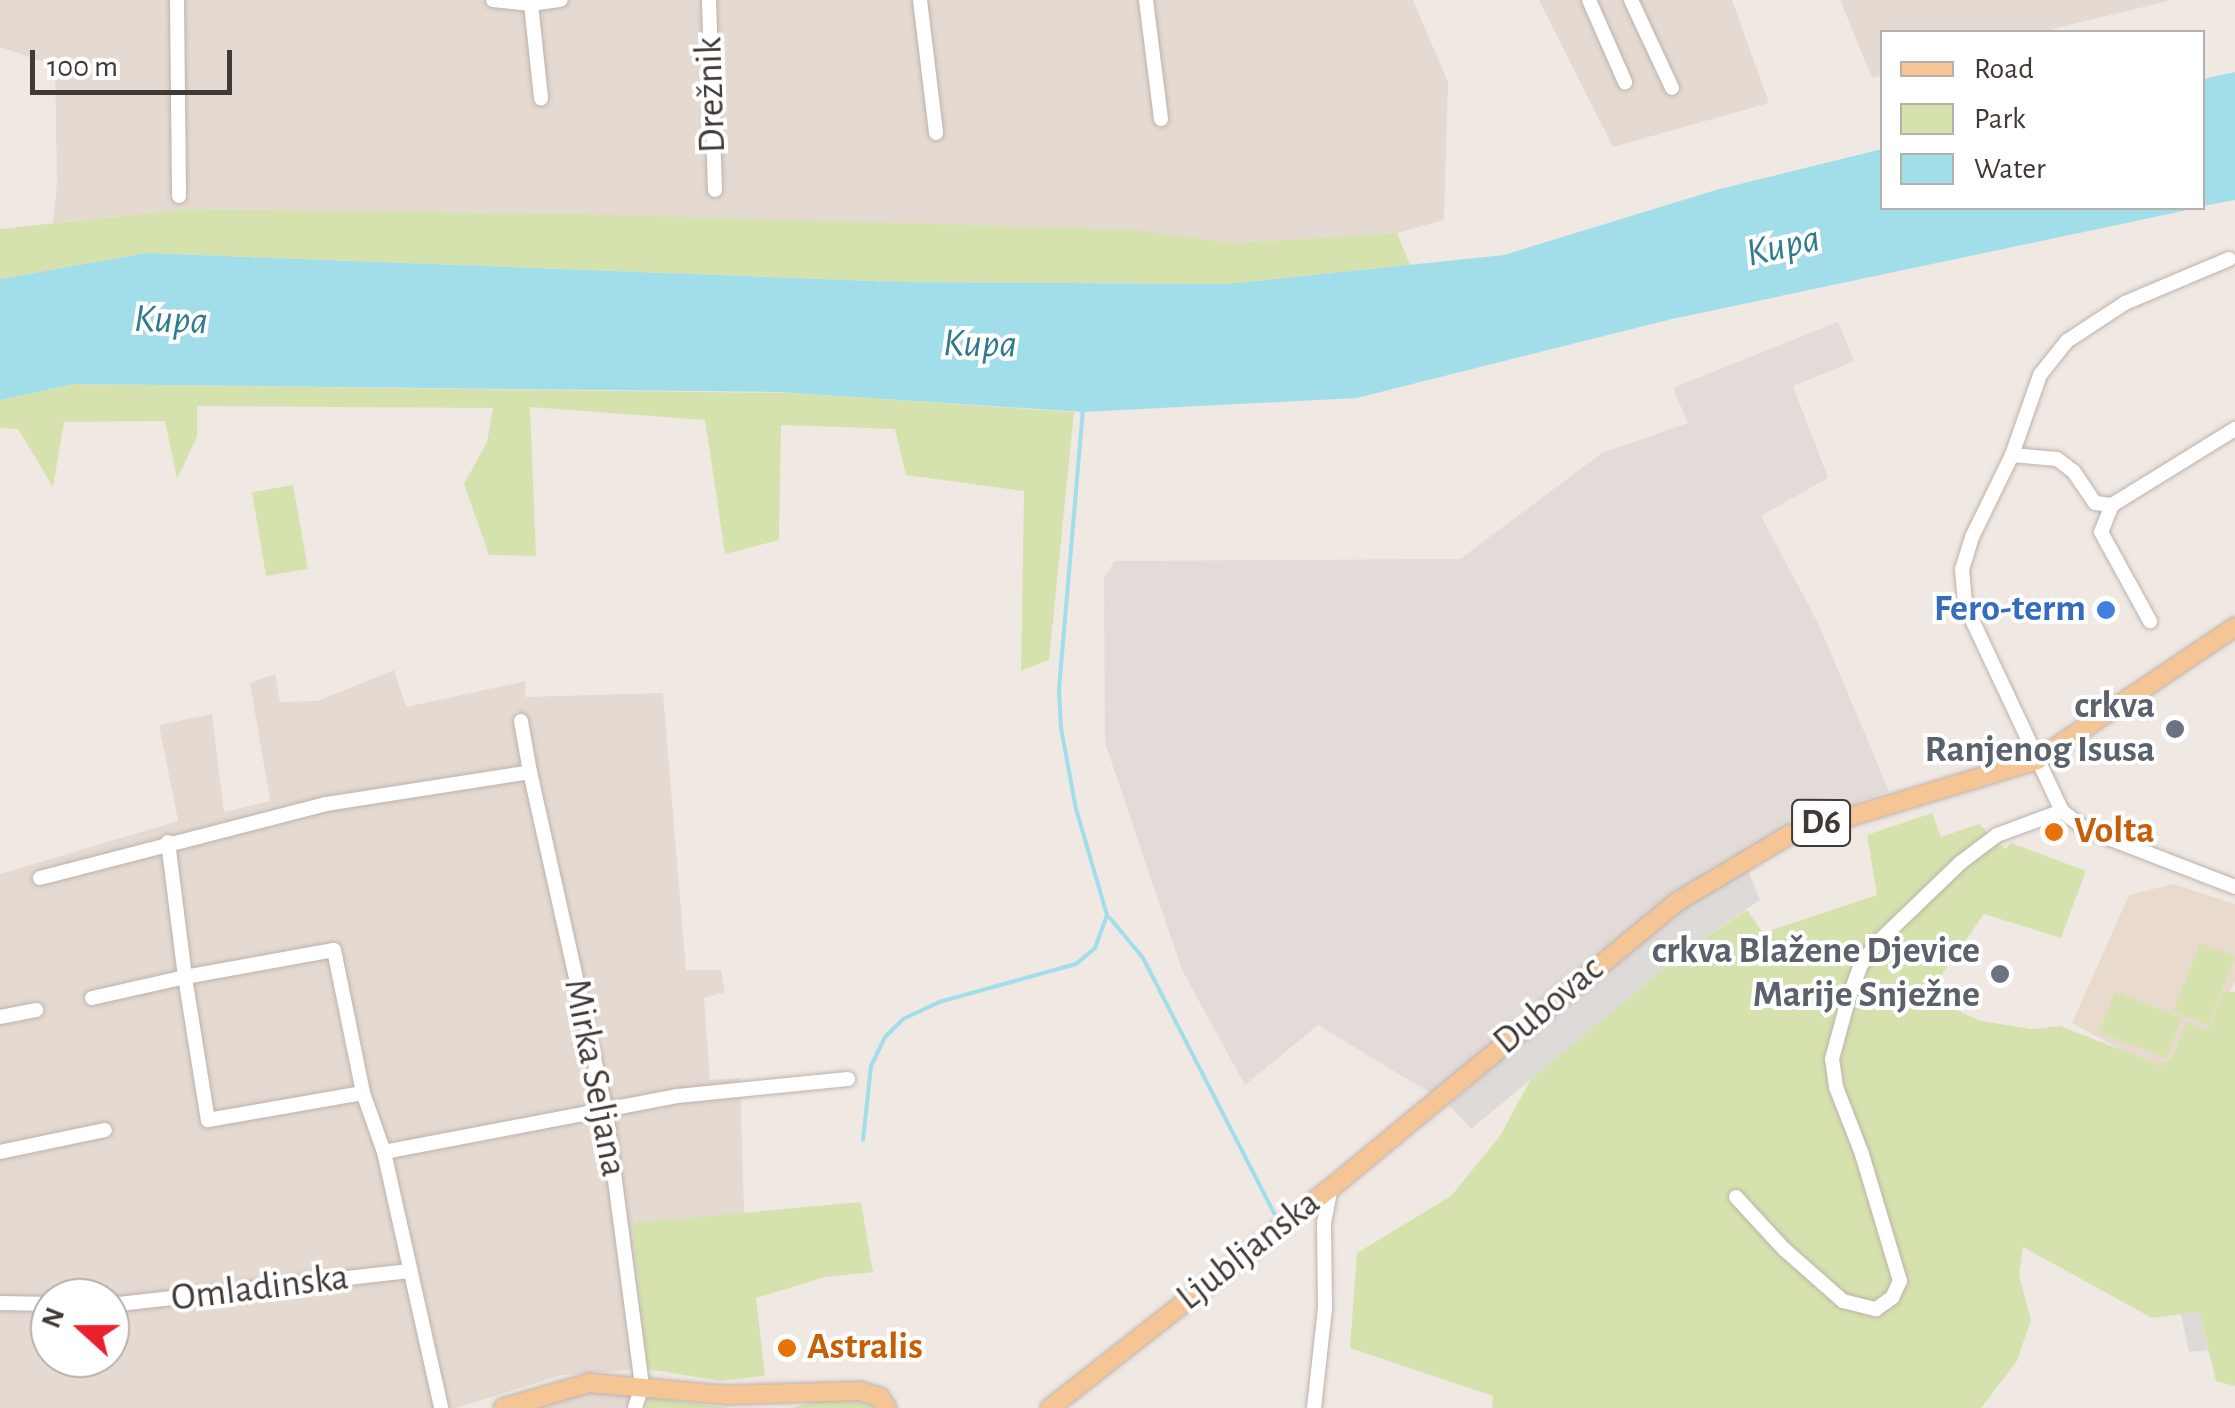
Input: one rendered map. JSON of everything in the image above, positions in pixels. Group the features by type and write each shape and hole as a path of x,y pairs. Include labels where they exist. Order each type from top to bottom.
{"main road":[{"name":"Dubovac","path":"1447,1092 1645,925 1789,834 2037,760 2235,627"},
{"name":"Ljubljanska","path":"1050,1408 1447,1092"},
{"path":"504,1408 588,1383 727,1395 860,1392 880,1397 887,1408"}],"street":[{"path":"178,0 179,196"},
{"path":"493,0 531,4 561,0"},
{"name":"Drežnik","path":"710,0 715,190"},
{"path":"920,0 936,133"},
{"path":"1146,0 1161,120"},
{"path":"1589,0 1625,82"},
{"path":"1631,0 1672,88"},
{"path":"531,4 540,98"},
{"path":"2228,259 2124,303 2067,341 2040,375 2012,455 1972,536 1962,569 1965,605 2062,811 2085,830 2235,887"},
{"path":"2150,621 2101,532 2112,505 2235,429"},
{"path":"2012,455 2057,459 2074,472 2095,503 2112,505"},
{"name":"Mirka Seljana","path":"522,721 606,1112 642,1386"},
{"path":"40,878 326,804 530,772"},
{"path":"1736,1197 1784,1249 1844,1301 1876,1309 1892,1298 1900,1281 1862,1154 1836,1087 1832,1059 1848,1000 1861,965 1877,943 1960,863 1997,835 2062,811"},
{"path":"168,842 208,1120 363,1093"},
{"path":"92,998 334,950 363,1093 384,1152 441,1408"},
{"path":"0,1018 36,1010"},
{"path":"384,1152 726,1089 848,1079"},
{"path":"0,1152 105,1130"},
{"path":"1314,1408 1325,1308 1324,1223 1331,1188"},
{"name":"Omladinska","path":"130,1303 409,1271"},
{"path":"0,1303 30,1304"},
{"path":"635,1408 642,1386"}],"shaded area":[{"path":"0,0 1413,0 1448,82 1444,220 1397,233 1231,243 584,214 186,209 53,223 57,183 55,66 0,47"},
{"path":"1539,0 1732,0 1769,103 1613,147"},
{"path":"1840,0 2172,0 2049,30 1880,30 1880,76 1872,78"},
{"path":"1838,322 1854,361 1793,386 1828,478 1761,516 1819,625 1889,791 1787,826 1435,1096 1318,1025 1245,1085 1182,970 1105,743 1104,577 1115,561 1460,559 1602,453 1688,423 1673,388"},
{"path":"394,670 406,707 526,681 525,697 663,693 686,970 721,970 725,992 704,998 710,1080 740,1078 744,1213 632,1224 647,1369 562,1375 456,1408 0,1408 0,874 178,821 159,725 212,714 224,812 270,801 250,683 275,674 280,702 317,701"},
{"path":"1746,866 1760,900 1688,949 1471,1129 1449,1105 1628,944"},
{"path":"2173,884 2235,904 2235,981 2202,1056 2171,1077 2072,1023 2129,895"},
{"path":"2199,1312 2208,1350 2189,1352 2181,1314"},
{"path":"589,1390 648,1397 646,1408 526,1408"}],"green space":[{"path":"186,209 584,214 1137,230 1231,243 1397,233 1410,265 1226,284 899,282 146,253 0,279 0,229"},
{"path":"74,384 794,393 1074,412 1049,660 1021,671 1024,491 906,475 895,429 781,425 779,540 725,554 705,420 530,407 536,556 489,555 464,484 487,442 493,408 197,406 197,437 177,479 165,421 64,422 53,487 18,429 0,428 0,400"},
{"path":"293,485 308,569 266,576 252,492"},
{"path":"1932,813 1941,837 1979,824 2005,849 2011,843 2086,871 2061,938 1984,914 1942,974 1939,1002 1981,1021 2031,1029 2060,1026 2160,1065 2171,1060 2187,1022 2208,1030 2223,992 2235,992 2235,1386 2216,1381 2199,1312 2152,1318 2023,1247 2019,1275 2031,1320 2017,1361 1981,1408 1492,1408 1493,1396 1350,1348 1357,1253 1451,1196 1500,1136 1532,1077 1688,949 1747,910 1763,933 1877,895 1867,835"},
{"path":"2200,943 2235,957 2208,1025 2173,1011"},
{"path":"2115,992 2182,1018 2166,1058 2099,1032"},
{"path":"861,1202 873,1272 825,1277 756,1298 765,1376 721,1381 647,1369 632,1223"},
{"path":"648,1397 728,1408 646,1408"},
{"path":"856,1399 878,1408 791,1408 820,1401"}],"water":[{"path":"2235,72 2235,200 2205,206 2205,79"},
{"name":"Kupa","path":"1880,149 1880,210 2188,210 1672,319 1357,398 1083,412 777,392 74,384 0,400 0,279 146,253 899,282 1226,284 1504,255 1716,190"}],"waterway":[{"path":"863,1140 871,1066 885,1037 903,1019 939,1002 1076,964 1095,948 1107,915 1076,809 1061,728 1059,689 1083,411"},
{"path":"1109,917 1143,958 1274,1213"}],"place":[{"name":"Fero-term","path":"2106,610"},
{"name":"crkva Ranjenog Isusa","path":"2175,729"},
{"name":"Volta","path":"2054,832"},
{"name":"crkva Blažene Djevice Marije Snježne","path":"2000,974"},
{"name":"Astralis","path":"787,1348"}]}
